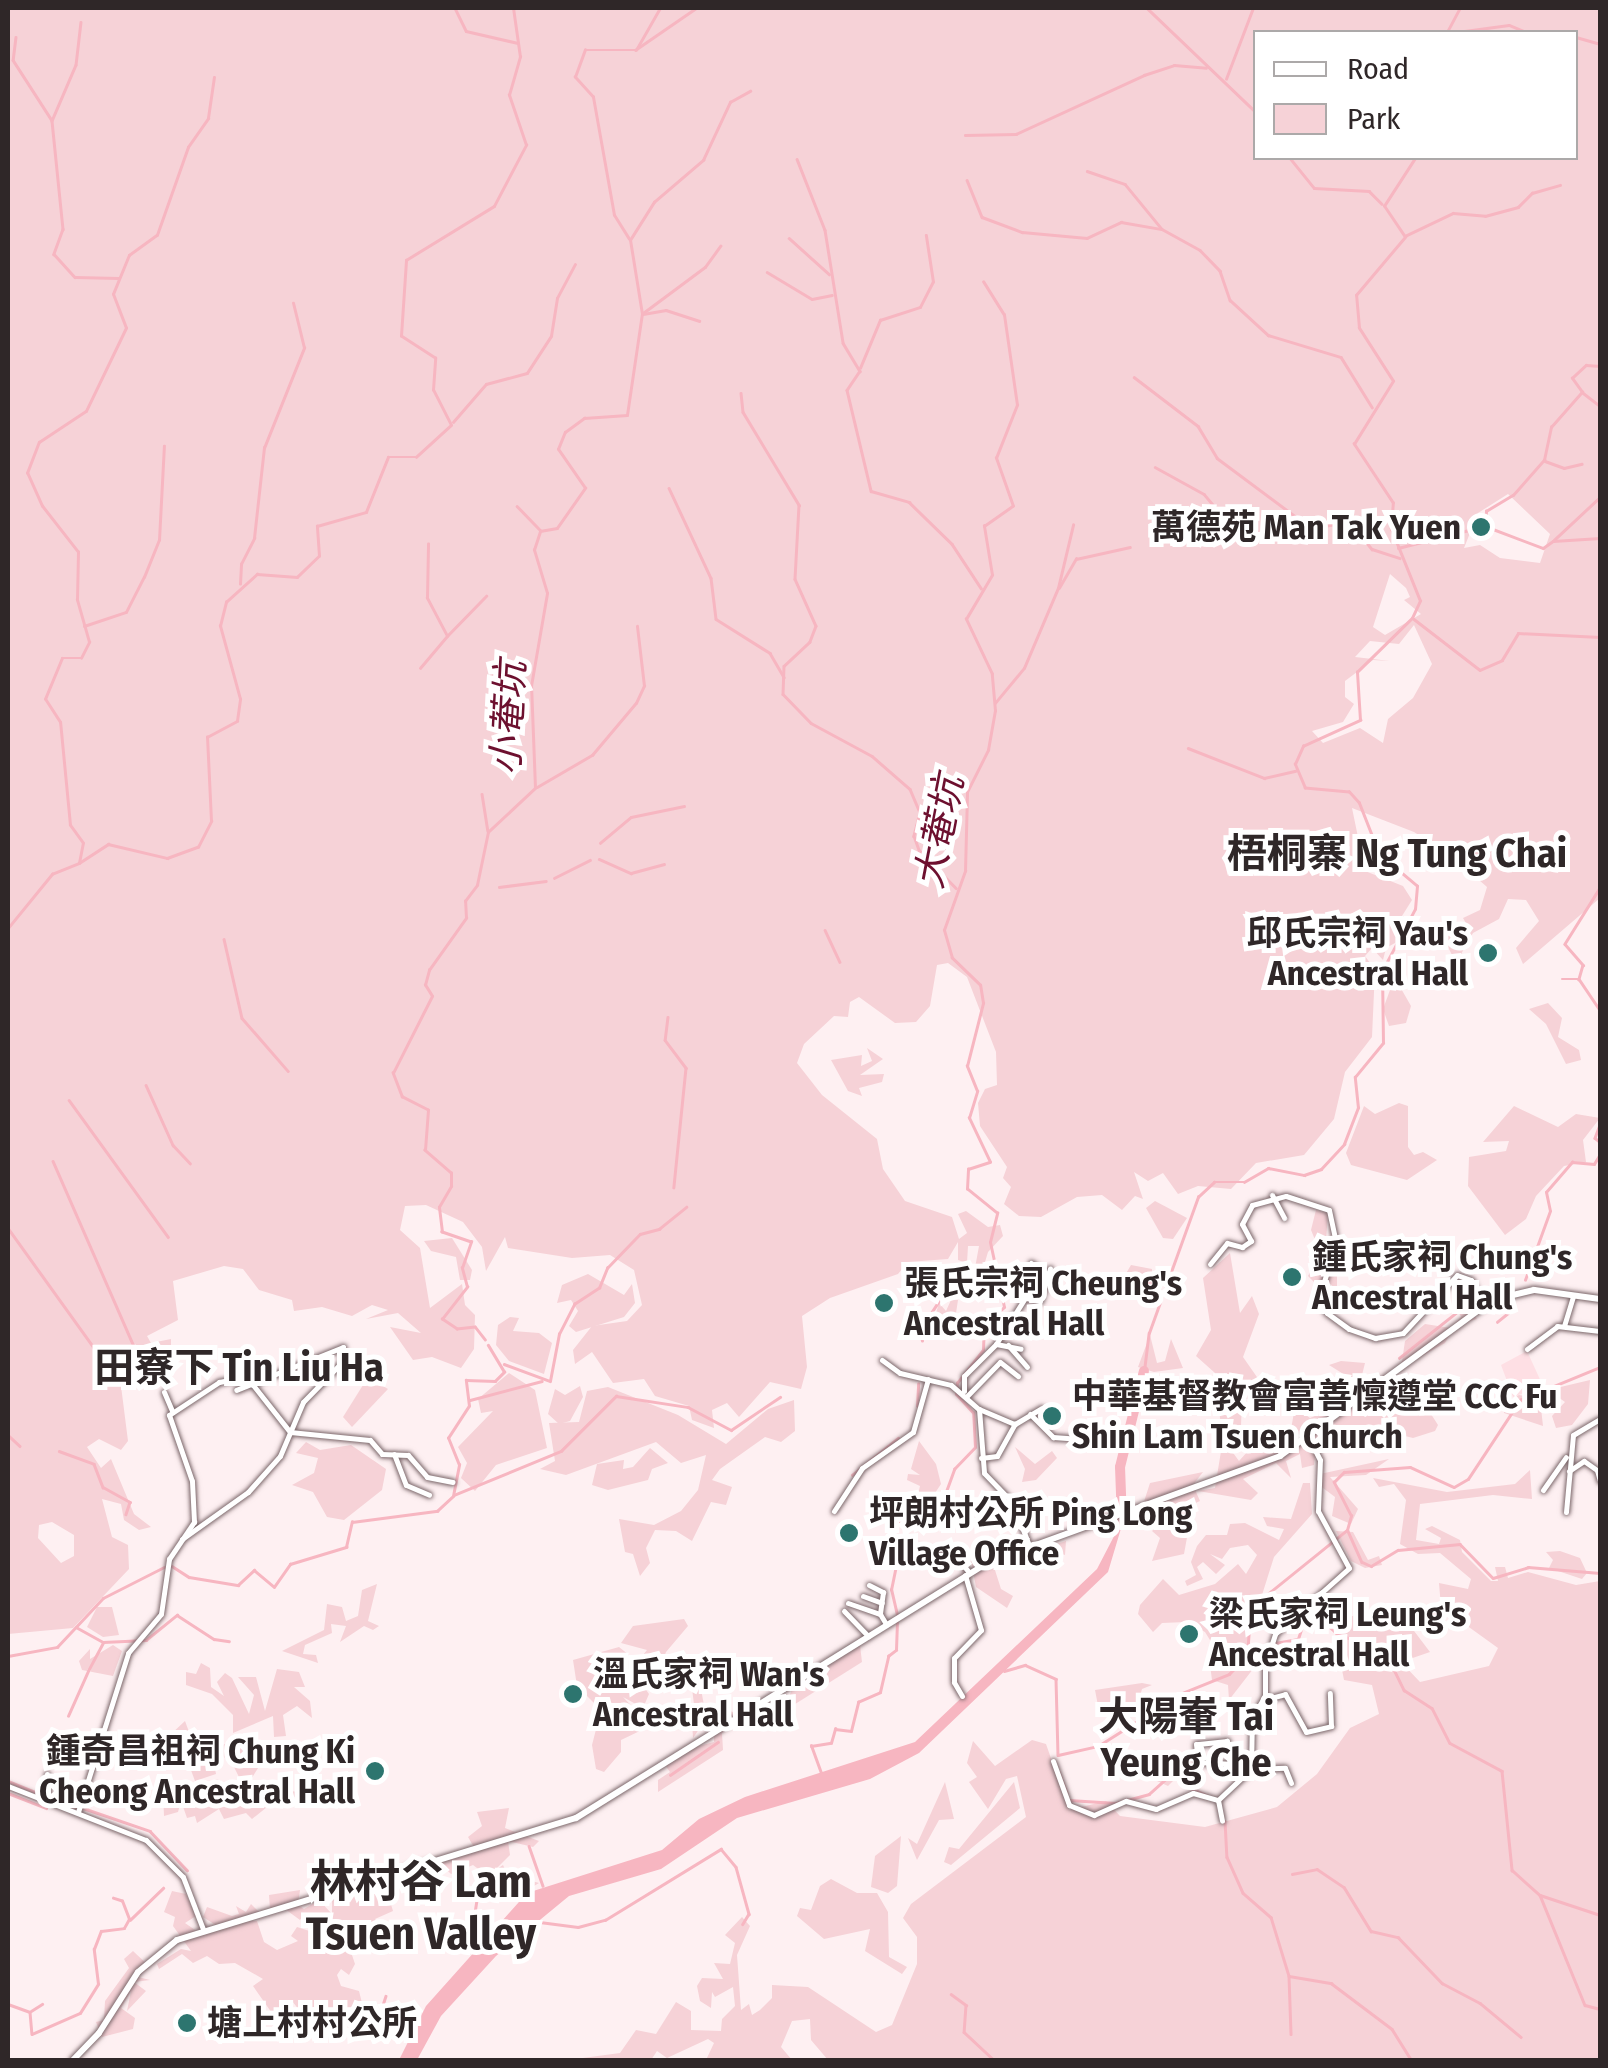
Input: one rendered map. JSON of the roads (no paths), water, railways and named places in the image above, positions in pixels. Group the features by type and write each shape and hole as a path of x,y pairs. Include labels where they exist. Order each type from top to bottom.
{"main road":[{"path":"73,2060 151,1958 203,1929 565,1822 630,1789 967,1574 1028,1543 1250,1469 1309,1438 1482,1305 1523,1291 1600,1299"}],"street":[{"path":"1272,1195 1284,1218"},
{"path":"1210,1264 1228,1243 1248,1245 1242,1222 1258,1200 1272,1195 1315,1202 1329,1210 1336,1234 1319,1292 1333,1320 1366,1336 1398,1335 1459,1274 1471,1280 1482,1305"},
{"path":"1026,1298 1040,1301 1049,1272 1030,1264"},
{"path":"964,1393 964,1376 996,1344 1007,1318 1030,1290"},
{"path":"1564,1326 1574,1294"},
{"path":"1527,1348 1547,1330 1564,1326 1600,1331"},
{"path":"996,1344 1021,1349"},
{"path":"1008,1345 1026,1367"},
{"path":"182,1540 248,1492 280,1456 303,1402 336,1366 343,1348 236,1390"},
{"path":"329,1351 336,1366"},
{"path":"882,1360 900,1373 951,1385 978,1408 1015,1424"},
{"path":"964,1393 1000,1362 1018,1376"},
{"path":"834,1511 862,1468 910,1438 928,1378"},
{"path":"172,1411 227,1379 252,1385 290,1432"},
{"path":"78,1812 137,1639 160,1614 171,1571 168,1562 195,1517 192,1482 170,1430 172,1411 164,1392"},
{"path":"978,1408 981,1458 988,1480 1013,1502 1028,1543"},
{"path":"981,1458 997,1456 1015,1424 1042,1408"},
{"path":"1030,1414 1057,1438 1084,1440"},
{"path":"1543,1490 1568,1455 1576,1431 1600,1419"},
{"path":"290,1432 348,1433 394,1454 408,1455 427,1477 453,1482"},
{"path":"1218,1800 1251,1767 1252,1718 1263,1700 1275,1634 1349,1568 1326,1531 1315,1498 1320,1458 1309,1438"},
{"path":"394,1454 406,1484 429,1495"},
{"path":"1566,1512 1568,1455"},
{"path":"1568,1472 1584,1462 1598,1470 1600,1481"},
{"path":"900,1543 931,1555 955,1555 967,1574 981,1630 954,1658 954,1682 962,1696"},
{"path":"870,1585 884,1592 880,1614"},
{"path":"863,1596 882,1603"},
{"path":"848,1603 880,1614 889,1623"},
{"path":"844,1611 868,1636"},
{"path":"1263,1700 1285,1694 1306,1732 1331,1726 1330,1693"},
{"path":"1232,1763 1233,1747 1226,1740 1195,1746 1198,1762 1285,1768 1291,1783"},
{"path":"1054,1761 1070,1805 1094,1815 1126,1801 1156,1810 1191,1793 1218,1800"},
{"path":"47,1774 48,1802"},
{"path":"8,1786 132,1831 163,1854 198,1906 203,1929"},
{"path":"1218,1800 1222,1820"}],"waterway":[{"path":"455,8 466,31 518,43"},
{"path":"79,863 108,844 167,858 198,847 211,821 207,737 237,721 240,699 220,626 226,602 257,574 297,577 319,556 317,526 366,512 388,457 416,457 451,425 433,390 435,358 401,336 406,260 494,206 526,145 509,95 520,57 513,8"},
{"path":"636,50 660,8"},
{"path":"629,239 614,215 593,97 575,77 585,50 635,50 696,8"},
{"path":"1147,8 1253,109"},
{"path":"1226,79 1253,8"},
{"path":"1448,30 1460,8"},
{"path":"81,22 76,65 52,121 63,229 54,254 75,277 118,278"},
{"path":"1472,30 1509,25 1521,30"},
{"path":"16,37 13,60 51,119"},
{"path":"1578,38 1600,44"},
{"path":"965,135 1016,134 1144,75 1174,65 1206,68"},
{"path":"8,928 52,874 79,863 83,843 70,825 60,722 45,699 62,658 81,658 89,642 77,600 78,552 42,506 27,473 39,442 86,411 126,328 113,294 129,255 157,235 188,147 208,118 214,77"},
{"name":"小菴坑","path":"485,1340 475,1327 457,1329 442,1319 467,1287 462,1268 471,1242 442,1232 439,1207 451,1186 451,1173 425,1150 428,1110 402,1097 393,1073 432,996 425,985 429,970 466,918 465,901 477,885 488,832 535,788 531,686 547,593 534,550 540,531 557,528 585,488 558,449 565,432 584,418 627,415 642,314 630,240 654,202 703,160 730,102 750,91"},
{"name":"大菴坑","path":"797,159 825,230 843,343 860,371 847,390 871,491 909,502 952,544 981,588"},
{"path":"1292,160 1314,188 1369,191 1382,204"},
{"path":"1144,1371 1149,1333 1198,1197 1214,1182 1244,1182 1268,1168 1304,1175 1321,1169 1344,1144 1358,1108 1355,1077 1383,1043 1382,971 1415,909 1417,886 1379,854 1359,803 1349,792 1305,788 1295,764 1303,746 1360,720 1357,672 1412,618 1420,601 1391,529 1393,503 1354,444 1393,381 1359,328 1356,295 1405,237 1384,206 1414,160"},
{"path":"1087,171 1125,184 1162,229 1200,250 1220,271 1230,300 1268,335 1341,357 1372,407"},
{"path":"967,180 982,217 1022,232 1087,238 1121,222 1161,229"},
{"path":"1405,236 1453,213 1485,216 1518,207 1532,193 1560,185"},
{"path":"860,368 880,320 920,307 933,282 926,236"},
{"path":"789,238 829,274"},
{"path":"643,313 705,267 720,246"},
{"path":"453,422 486,384 527,373 551,336 557,298 575,264"},
{"path":"767,272 812,299 832,295"},
{"name":"大菴坑","path":"897,1615 891,1590 900,1546 886,1526 922,1517 943,1500 954,1469 975,1447 973,1413 956,1394 957,1383 983,1350 984,1324 1004,1307 990,1242 997,1213 967,1189 968,1169 990,1162 969,1118 977,1091 967,1066 983,1003 980,985 952,958 944,930 965,871 967,792 988,750 995,711 992,674 966,619 992,575 984,526 1013,506 996,458 1017,405 1004,315 983,282"},
{"path":"240,584 241,564 254,538 264,448 304,348 293,303"},
{"path":"643,314 666,310 699,321"},
{"path":"1485,526 1486,511 1513,495 1544,460 1551,427 1582,392 1572,378 1586,365 1600,366"},
{"path":"1134,377 1198,426 1217,458 1311,528 1350,522 1372,549 1400,558"},
{"path":"1582,392 1600,406"},
{"path":"741,393 743,412 799,505 795,579 816,626 810,642 784,666 783,694 811,723 872,756 910,789 920,813 914,836 919,850 956,888"},
{"path":"84,626 126,612 144,577 159,540 164,446"},
{"path":"1545,461 1564,468 1582,464"},
{"path":"1155,467 1204,494 1228,523 1271,536 1311,528"},
{"path":"669,488 711,578 716,619 770,653 784,677"},
{"path":"1554,540 1600,497"},
{"path":"517,506 540,530"},
{"path":"995,703 1024,668 1058,588 1073,525"},
{"path":"1398,548 1485,526 1543,548 1553,541 1600,538"},
{"path":"420,668 447,636 427,598 428,544"},
{"path":"1059,588 1076,559 1130,547"},
{"path":"447,636 486,596"},
{"path":"1414,619 1480,670 1502,660 1518,633 1600,637"},
{"path":"537,787 592,755 636,703 644,686 637,626"},
{"path":"1188,748 1264,778 1295,771"},
{"path":"482,794 488,831"},
{"path":"600,843 631,817 684,806"},
{"path":"599,859 631,873 664,864"},
{"path":"554,878 590,860"},
{"path":"499,887 546,881"},
{"path":"1600,888 1565,944 1583,965 1579,979 1600,1010"},
{"path":"825,930 840,962"},
{"path":"224,939 242,1018 288,1071"},
{"path":"1562,979 1578,979"},
{"path":"668,1017 665,1040 686,1068 674,1187"},
{"path":"146,1085 173,1145 190,1163"},
{"path":"69,1100 168,1237"},
{"path":"1600,1125 1595,1138 1600,1142"},
{"path":"1525,1280 1550,1211 1546,1192 1572,1162 1594,1164 1600,1154"},
{"path":"53,1161 133,1344"},
{"path":"504,1364 550,1381 559,1334 574,1304 599,1288 607,1268 640,1234 659,1229 686,1207"},
{"path":"8,1228 100,1356"},
{"path":"922,1341 920,1330 941,1298 996,1287"},
{"path":"1399,1358 1462,1308"},
{"path":"1497,1322 1514,1308"},
{"path":"172,1566 189,1577 238,1585 254,1570 274,1587 290,1564 346,1547 352,1522 437,1511 453,1496 459,1465 448,1438 469,1406 466,1380 495,1381 504,1372 488,1345"},
{"path":"1004,1671 1025,1665 1056,1679 1058,1755 1098,1746 1180,1694 1229,1674 1247,1656 1250,1614 1259,1601 1347,1530 1351,1516 1334,1482 1344,1472 1410,1467 1454,1487 1468,1479 1520,1400 1600,1367"},
{"path":"1122,1521 1120,1467 1144,1371"},
{"path":"470,1400 542,1381"},
{"path":"917,1406 918,1384"},
{"path":"454,1495 561,1451 616,1396 688,1407 731,1430 780,1397"},
{"path":"8,1435 20,1446"},
{"path":"852,1475 898,1438"},
{"path":"59,1451 94,1464 103,1487 130,1502 126,1514"},
{"path":"1348,1531 1362,1562 1371,1566 1398,1550 1460,1544 1493,1578 1528,1567 1600,1573"},
{"path":"8,1656 57,1647 103,1598 164,1567"},
{"path":"1275,1643 1298,1639 1306,1615 1315,1614 1339,1635 1384,1649 1404,1690 1432,1708 1450,1743 1502,1771 1512,1870 1540,1895 1585,2005 1600,2009"},
{"path":"76,1627 103,1642 146,1640 177,1615 214,1639 229,1641"},
{"path":"821,1773 811,1746 831,1743 835,1729 851,1731 858,1702 880,1692 888,1656 896,1650 897,1623"},
{"path":"89,1669 103,1643"},
{"path":"1248,1651 1269,1647"},
{"path":"68,1716 88,1671"},
{"path":"670,1775 718,1742"},
{"path":"1059,1772 1067,1793"},
{"path":"1069,1800 1116,1803 1149,1794 1169,1776 1185,1772 1193,1789 1217,1800"},
{"path":"8,1781 45,1796"},
{"path":"8,1793 46,1808"},
{"path":"50,1798 76,1807"},
{"path":"83,1808 150,1831 187,1870"},
{"path":"1225,1821 1227,1857 1243,1893 1271,1917 1289,1976 1331,1983 1392,2029 1411,2060"},
{"path":"529,1846 543,1886"},
{"path":"532,1921 578,1927 605,1920 721,1849 736,1867 749,1914 743,1924"},
{"path":"1292,1874 1317,1869 1344,1887 1371,1931 1398,1937 1442,1983 1480,2003 1521,2037"},
{"path":"130,1920 163,1888"},
{"path":"471,1935 478,1891"},
{"path":"1540,1895 1600,1915"},
{"path":"8,2004 30,2012 32,2034 80,2013 98,1984 94,1949 101,1931 124,1928 129,1919 122,1901 113,1898"},
{"path":"1289,1976 1291,2034"},
{"path":"951,1994 966,2005 964,2032 994,2060"},
{"path":"386,1996 379,2017 397,2023"},
{"path":"31,2011 42,2004"}],"place":[{"name":"萬德苑 Man Tak Yuen","path":"1481,527"},
{"name":"邱氏宗祠 Yau's Ancestral Hall","path":"1488,953"},
{"name":"鍾氏家祠 Chung's Ancestral Hall","path":"1292,1277"},
{"name":"張氏宗祠 Cheung's Ancestral Hall","path":"884,1303"},
{"name":"中華基督教會富善懍遵堂 CCC Fu Shin Lam Tsuen Church","path":"1052,1416"},
{"name":"坪朗村公所 Ping Long Village Office","path":"849,1533"},
{"name":"梁氏家祠 Leung's Ancestral Hall","path":"1189,1634"},
{"name":"溫氏家祠 Wan's Ancestral Hall","path":"573,1694"},
{"name":"鍾奇昌祖祠 Chung Ki Cheong Ancestral Hall","path":"375,1771"},
{"name":"塘上村村公所","path":"187,2023"}],"district":[{"name":"梧桐寨 Ng Tung Chai","path":"1397,854"},
{"name":"田寮下 Tin Liu Ha","path":"239,1368"},
{"name":"大陽輋 Tai Yeung Che","path":"1186,1740"},
{"name":"林村谷 Lam Tsuen Valley","path":"421,1909"}]}
